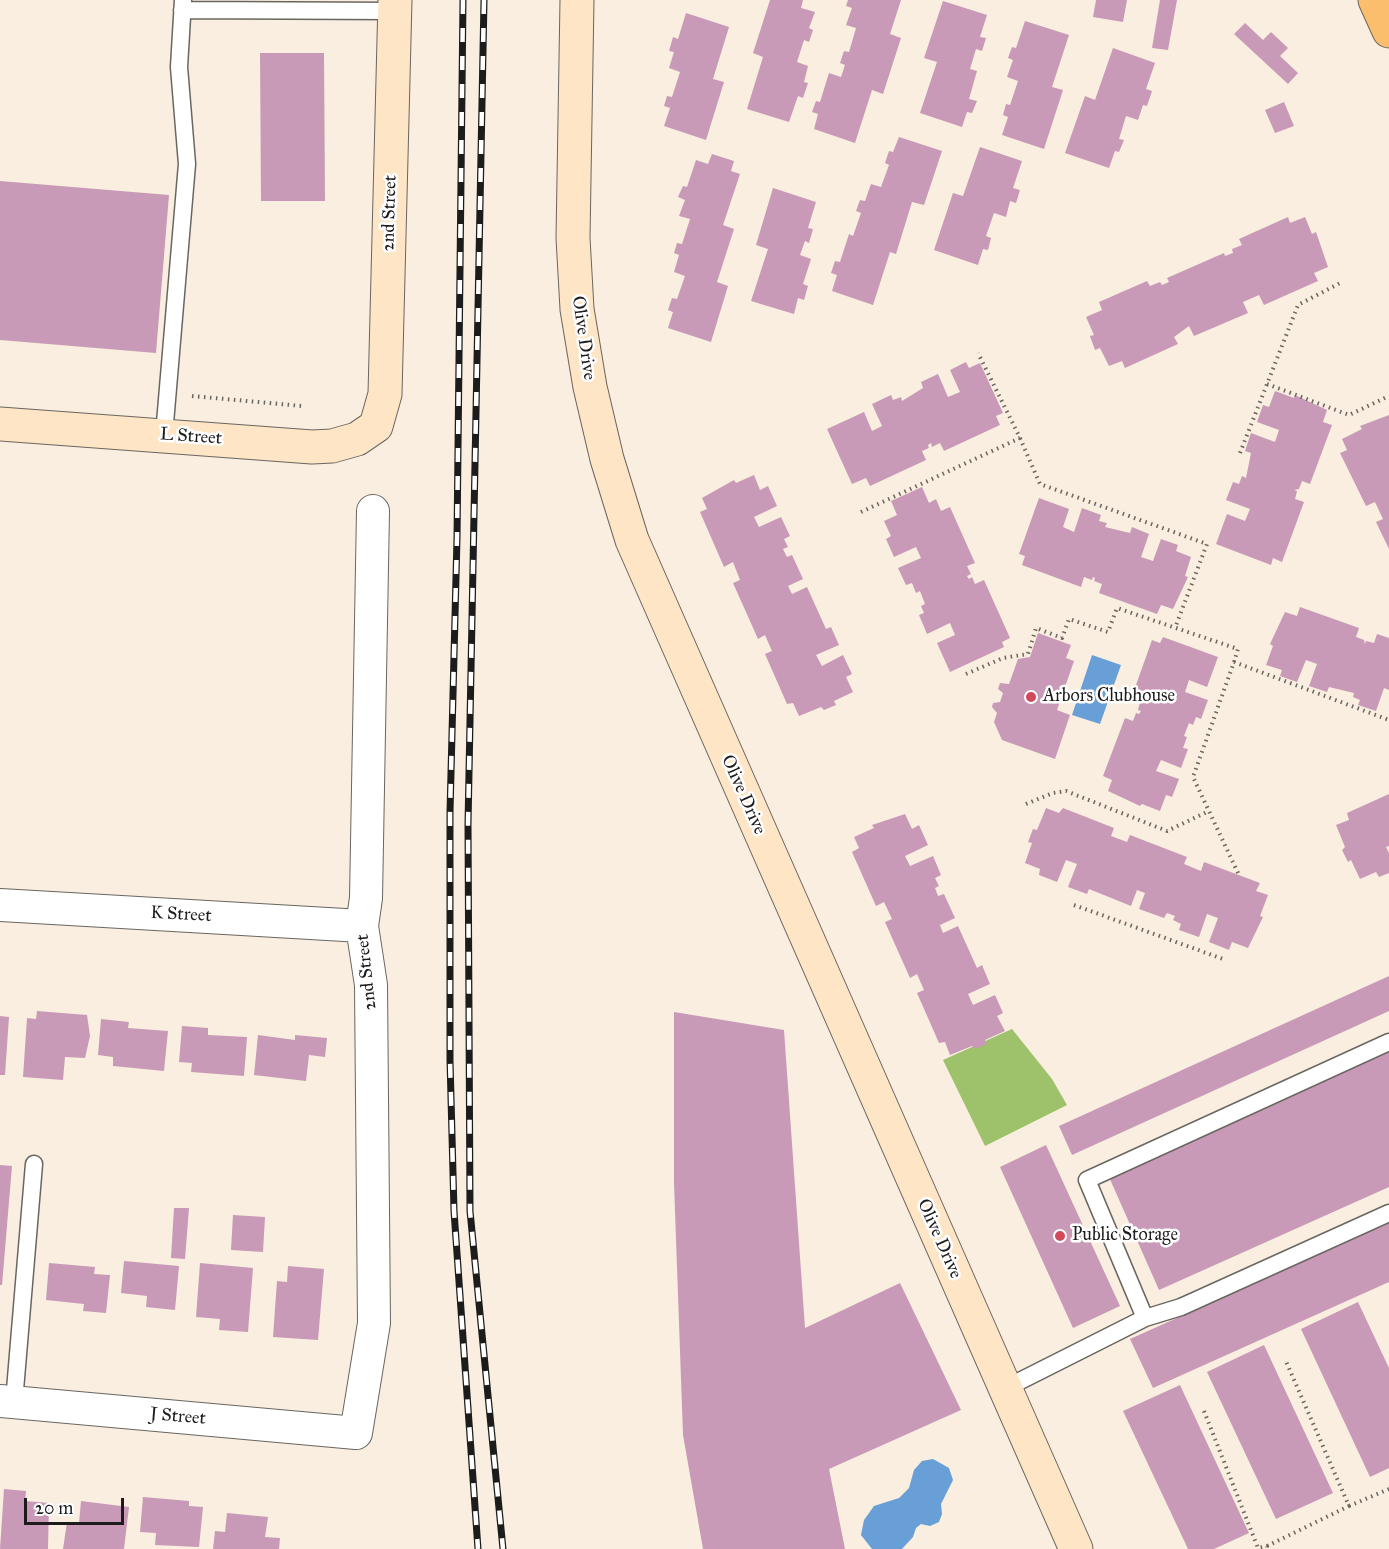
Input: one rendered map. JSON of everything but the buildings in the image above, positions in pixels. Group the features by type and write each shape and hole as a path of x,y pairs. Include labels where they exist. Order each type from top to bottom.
{"highway":[{"path":"1375,0 1389,31"}],"street":[{"name":"Olive Drive","path":"577,0 573,238 577,309 590,387 632,540 1076,1549"},
{"name":"2nd Street","path":"376,426 385,394 395,5"},
{"name":"L Street","path":"0,424 312,447 332,446 357,440 376,426"},
{"name":"2nd Street","path":"356,1433 374,1323 375,1288 371,985 362,926 366,898 374,511"},
{"name":"K Street","path":"0,905 362,926"},
{"name":"J Street","path":"7,1402 356,1433"}],"lane":[{"path":"164,435 187,164 179,67 183,5 395,5"},
{"path":"1145,1318 1087,1180 1389,1042"},
{"path":"7,1402 34,1164"},
{"path":"1006,1388 1145,1318 1180,1307 1389,1213"}],"path":[{"path":"1240,453 1298,305 1340,283"},
{"path":"978,353 1041,484 1207,544 1175,628"},
{"path":"1267,384 1349,415 1389,396"},
{"path":"167,397 187,395 302,406"},
{"path":"861,512 1020,438"},
{"path":"966,674 1003,658 1028,654 1036,628 1062,638 1069,619 1108,632 1117,608 1238,649 1192,777 1238,873"},
{"path":"1234,662 1389,720"},
{"path":"1026,804 1053,793 1066,791 1167,831 1209,811"},
{"path":"1074,905 1223,959"},
{"path":"1285,1359 1349,1506"},
{"path":"1204,1412 1258,1548 1268,1547 1349,1506 1389,1489"}],"green space":[{"path":"1012,1029 1052,1079 1067,1105 985,1146 943,1060"}],"water":[{"path":"1092,655 1121,665 1100,724 1072,715"},
{"path":"933,1459 949,1468 953,1480 941,1504 942,1514 939,1522 930,1526 921,1524 902,1549 872,1549 861,1535 864,1520 874,1506 899,1498 909,1488 914,1470 922,1461"}],"railway":[{"path":"463,0 457,538 450,812 450,1060 454,1211 478,1549"},
{"path":"484,0 468,824 470,1211 503,1549"}],"place":[{"name":"Arbors Clubhouse","path":"1031,697"},
{"name":"Public Storage","path":"1060,1236"}]}
